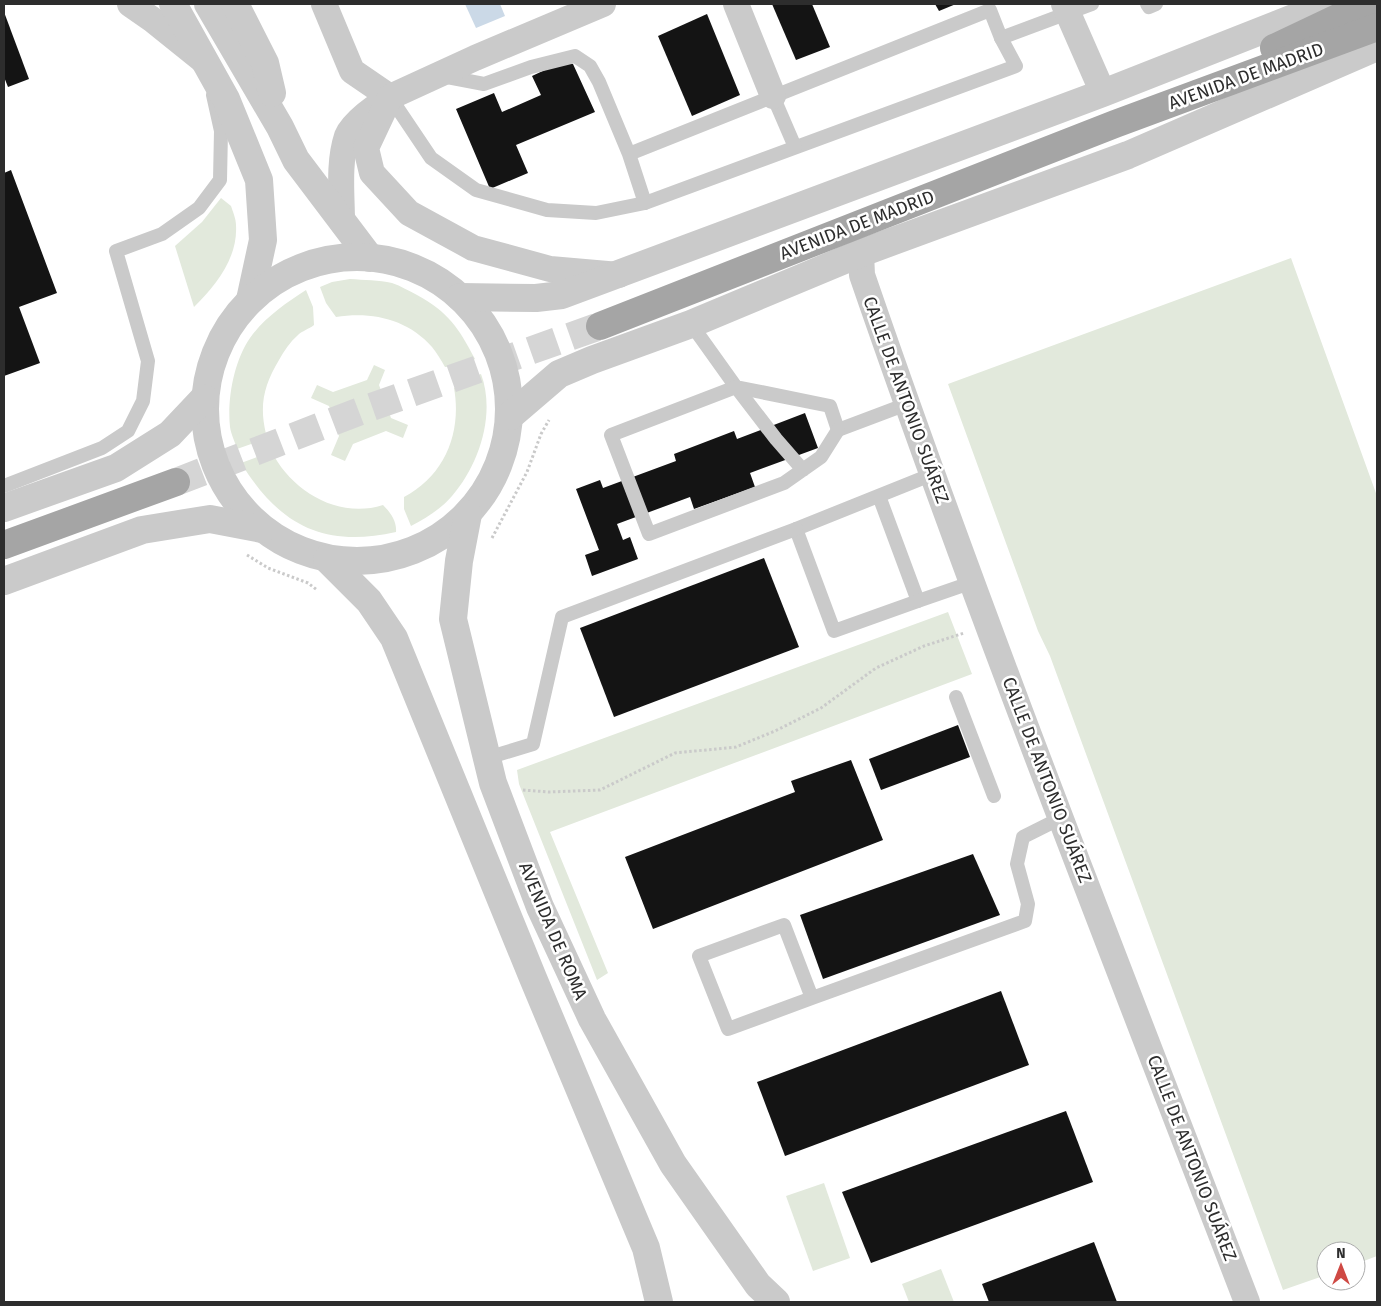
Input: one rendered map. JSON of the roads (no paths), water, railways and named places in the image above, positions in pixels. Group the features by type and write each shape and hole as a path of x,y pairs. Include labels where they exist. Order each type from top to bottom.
{"main road":[{"name":"AVENIDA DE MADRID","path":"600,326 1115,124 1367,4"},
{"name":"AVENIDA DE MADRID","path":"1115,124 1377,43"},
{"path":"4,545 176,482"}],"street":[{"path":"130,4 205,62"},
{"path":"173,4 226,99 259,180 262,240 250,300"},
{"path":"208,4 280,127 296,160 370,258"},
{"path":"235,4 265,63 280,127"},
{"path":"324,4 352,70 390,97"},
{"path":"342,222 343,162 348,135 368,111 390,97 436,75 603,4"},
{"path":"736,4 774,96"},
{"path":"460,297 536,298 562,295 1103,93 1329,4"},
{"path":"1066,8 1103,93"},
{"path":"510,416 559,374 691,324 861,253 1128,155 1377,43"},
{"path":"390,97 366,148 372,173 409,213 472,248 550,269 619,275"},
{"name":"CALLE DE ANTONIO SUÁREZ","path":"861,253 862,275 907,404 1061,818 1247,1302"},
{"path":"370,258 418,270 460,297 488,331 505,372 510,416 504,452 490,485 468,514 427,545 378,560 327,559 293,548 262,529 228,493 208,447 204,398 211,362 227,328 250,300 285,275 326,260 370,258"},
{"path":"4,508 116,468 170,434 204,398"},
{"name":"AVENIDA DE ROMA","path":"468,514 460,561 454,619 493,783 540,907 592,1020 673,1164 758,1285 776,1302"},
{"path":"4,581 142,530 210,519 262,529"},
{"name":"AVENIDA DE ROMA","path":"327,559 368,601 394,638 646,1248 659,1302"}],"lane":[{"path":"1001,38 1066,8 1092,4"},
{"path":"1148,4 1149,7 1156,4"},
{"path":"390,97 431,158 476,190 547,210 596,213 645,203 1016,66 1001,38 990,10 629,154"},
{"path":"436,75 484,84 575,56 590,66 599,82 629,154 645,203"},
{"path":"4,486 102,448 128,431 144,401 148,361 116,250 162,234 199,208 220,180 221,130 205,62"},
{"path":"774,96 795,147"},
{"path":"691,324 736,387 776,439 803,470"},
{"path":"838,430 830,406 736,387 611,435 649,534 784,483 821,457 838,430 907,404"},
{"path":"487,758 533,744 562,618 796,530 933,474"},
{"path":"879,496 918,601"},
{"path":"796,530 834,631 973,582"},
{"path":"956,697 994,796"},
{"path":"812,998 784,925 699,956 728,1029 1025,920 1028,904 1017,864 1023,837 1061,818"}],"water":[{"path":"465,4 500,4 505,16 476,28"}],"tunnel":[{"path":"176,482 363,410 600,326"}]}
